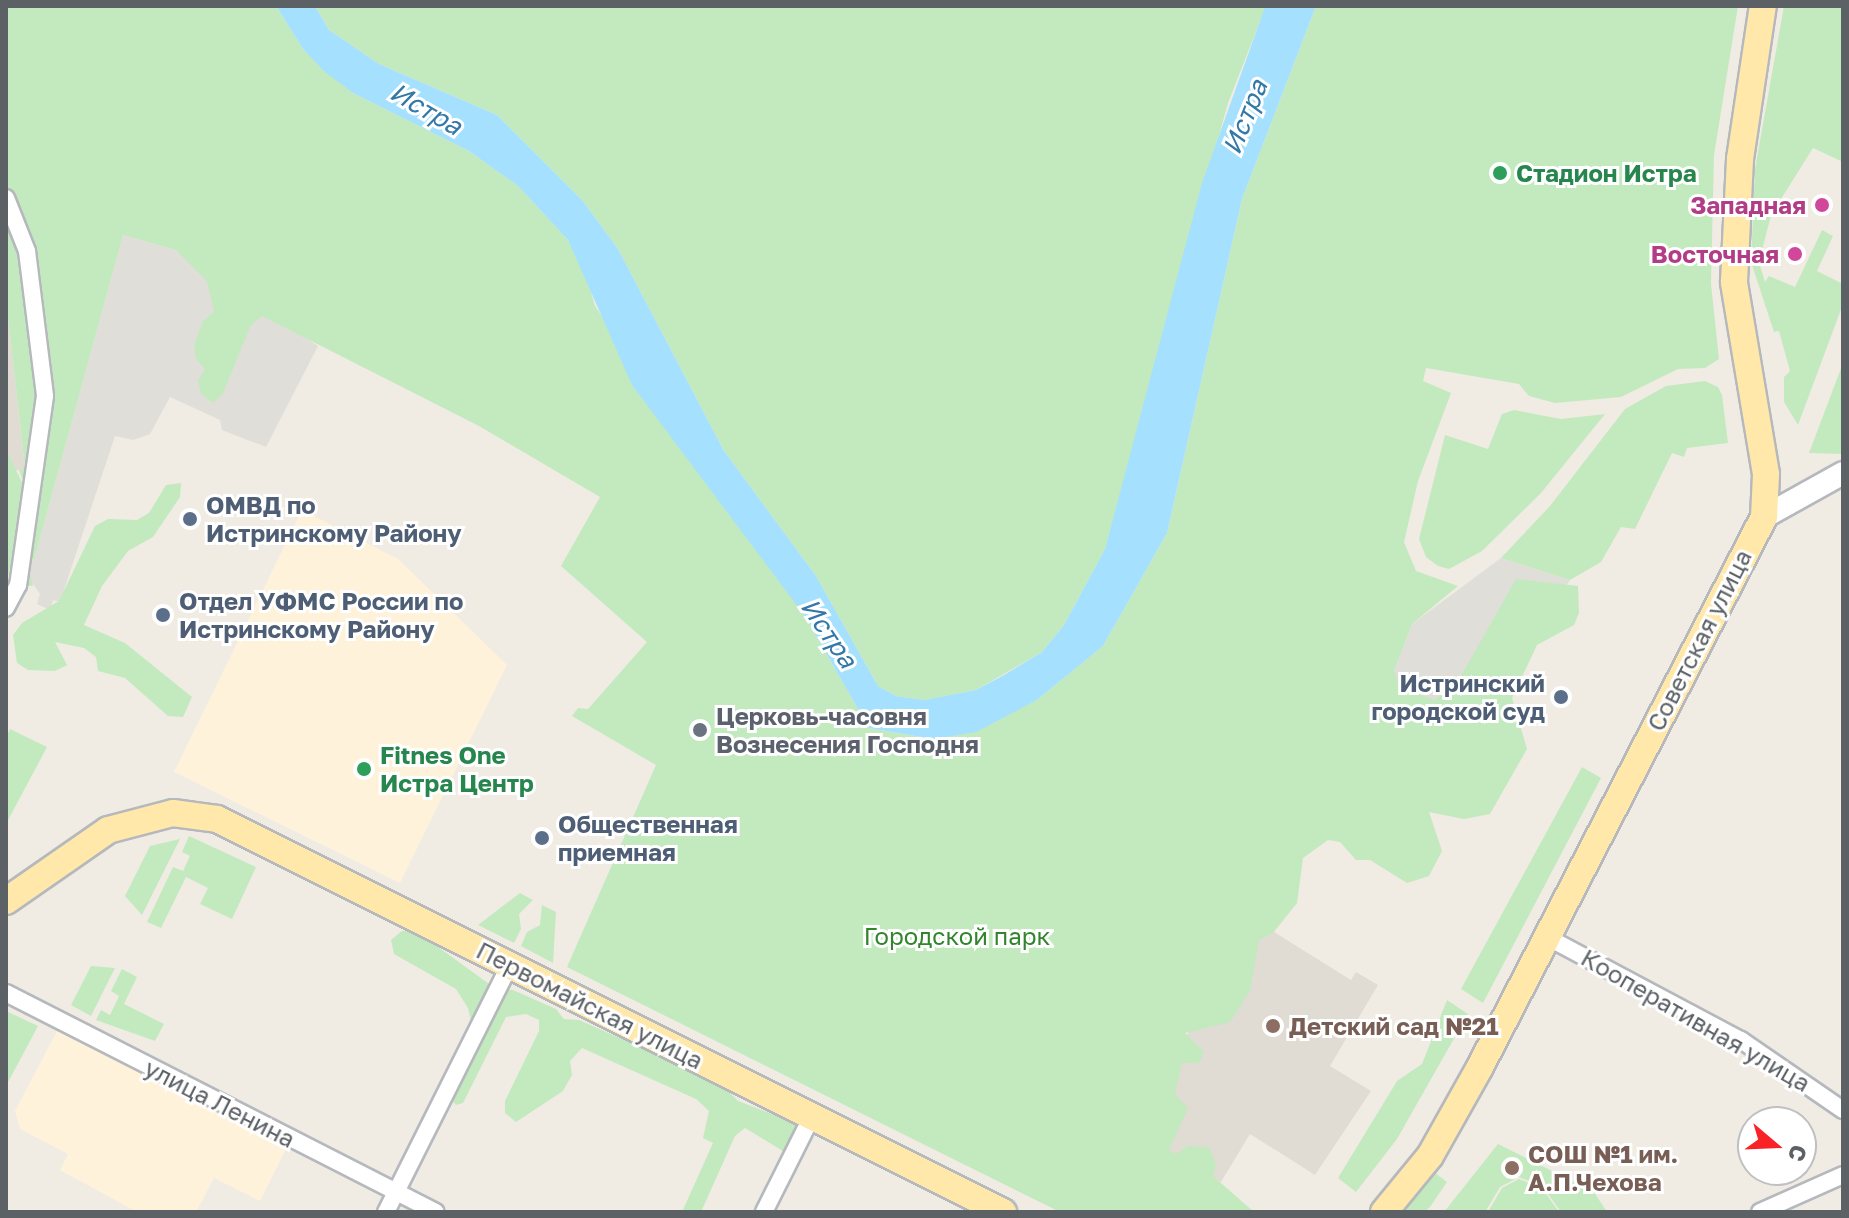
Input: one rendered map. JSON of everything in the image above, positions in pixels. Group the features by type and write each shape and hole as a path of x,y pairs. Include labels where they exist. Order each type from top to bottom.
{"main road":[{"name":"Советская улица","path":"1384,1212 1430,1156 1764,517 1766,474 1734,282 1740,159 1763,6"},
{"path":"1764,517 1843,473"},
{"name":"Первомайская улица","path":"6,901 108,830 143,816 173,813 217,819 1003,1212"}],"street":[{"path":"6,198 27,251 45,396 18,585 6,608"},
{"name":"Кооперативная улица","path":"1545,936 1741,1040 1843,1110"},
{"path":"386,1212 510,964"},
{"name":"улица Ленина","path":"6,993 435,1212"},
{"path":"764,1212 812,1116"},
{"path":"1760,1212 1843,1175"}],"shaded area":[{"path":"123,235 176,250 318,346 266,447 222,430 220,420 170,397 150,434 133,440 115,436 60,602 53,600 50,610 37,604 40,594 26,574 26,558 34,560"},
{"path":"6,300 25,469 13,471 6,469"},
{"path":"302,510 398,559 507,665 400,883 174,772"},
{"path":"1501,558 1570,580 1541,627 1397,728 1394,671 1412,624"},
{"name":"Детский сад №21","path":"1247,915 1351,980 1356,972 1378,985 1330,1066 1371,1091 1315,1175 1250,1134 1221,1182 1168,1150 1158,1093"},
{"path":"57,1031 291,1139 260,1201 214,1178 196,1212 137,1212 60,1170 68,1154 20,1129 15,1111"}],"green space":[{"name":"Городской парк","path":"6,6 276,6 303,49 353,93 469,151 518,186 568,240 586,274 595,306 804,615 869,728 933,739 1037,700 1103,646 1167,533 1242,199 1316,6 1738,6 1714,155 1711,284 1719,359 1705,368 1678,369 1621,397 1555,403 1529,396 1519,384 1426,368 1423,381 1451,393 1418,481 1404,542 1416,571 1458,586 1412,624 1394,671 1400,686 1434,700 1457,683 1516,579 1578,586 1579,613 1574,625 1537,645 1512,698 1527,749 1490,814 1464,819 1429,812 1442,851 1429,876 1407,883 1370,860 1356,860 1340,842 1328,840 1303,858 1297,903 1273,933 1259,940 1250,991 1230,1022 1185,1033 1204,1052 1199,1063 1182,1063 1175,1094 1188,1108 1169,1150 1176,1154 1188,1146 1209,1147 1216,1165 1213,1176 1254,1212 1060,1212 567,967 656,765 572,716 578,708 588,709 647,642 561,566 600,497 479,426 262,316 251,325 223,393 213,403 201,394 198,380 205,369 196,359 194,345 203,321 214,312 207,281 176,250 123,235 34,560 26,558 33,586 18,585 26,504 6,584 6,449 26,491 19,470 25,468 6,300"},
{"path":"315,6 1266,6 1228,103 1105,549 1064,625 1042,652 976,690 924,700 896,696 878,686 816,576 724,451 618,249 583,201 497,115 379,64 329,30"},
{"path":"1784,6 1843,6 1843,162 1813,148 1771,215 1759,262 1765,282 1769,276 1795,287 1822,230 1833,236 1817,271 1843,284 1843,304 1798,425 1784,402 1784,377 1790,371 1779,331 1774,332 1751,262 1755,169"},
{"path":"1843,363 1843,454 1809,453"},
{"path":"1705,381 1718,387 1722,395 1728,443 1687,448 1684,457 1672,453 1635,529 1621,527 1601,562 1570,580 1501,558 1550,506 1625,409 1666,386"},
{"path":"1514,410 1561,419 1605,414 1541,493 1482,551 1449,569 1438,566 1426,557 1419,539 1445,435 1488,449 1502,414"},
{"path":"181,483 180,497 153,537 128,551 102,586 84,625 125,643 192,697 183,717 168,716 125,678 98,671 96,657 84,648 55,642 67,665 55,671 28,670 17,663 13,635 22,623 59,601 95,526 108,519 137,520 149,513 166,485"},
{"path":"10,729 47,747 6,824 6,738"},
{"path":"1582,767 1601,778 1483,1003 1461,989"},
{"path":"189,836 256,867 232,919 200,904 208,888 186,877 161,928 147,922 173,867 183,871 190,856 182,852"},
{"path":"180,839 142,915 125,896 150,846"},
{"path":"520,893 533,900 519,914 521,929 514,943 478,925"},
{"path":"542,905 556,912 553,963 521,946 527,932 540,925"},
{"path":"402,931 416,931 496,989 513,990 556,1009 564,1019 579,1020 719,1082 738,1101 798,1124 799,1138 786,1153 745,1128 735,1136 701,1212 682,1212 713,1143 703,1138 709,1111 696,1099 582,1048 570,1061 572,1075 563,1091 516,1122 505,1113 505,1101 539,1031 539,1020 526,1014 506,1017 463,1103 456,1105 450,1098 472,1025 468,1008 456,989 394,954 391,940"},
{"path":"91,966 115,968 91,1016 71,1005"},
{"path":"122,969 137,977 124,1004 164,1024 155,1041 96,1020 101,1010 110,1015 119,996 111,991"},
{"path":"1447,1000 1468,1014 1397,1139 1356,1192 1338,1178 1397,1081 1422,1064"},
{"path":"6,1011 38,1026 6,1086"},
{"name":"СОШ №1 им. А.П.Чехова","path":"1498,1144 1594,1192 1607,1212 1561,1212 1543,1187 1519,1177 1500,1187 1485,1212 1444,1212"},
{"path":"1434,1172 1447,1182 1430,1207 1424,1212 1401,1212"},
{"path":"1519,1179 1542,1188 1559,1212 1488,1212 1502,1188"}],"water":[{"name":"Истра","path":"276,6 315,6 329,30 379,64 497,115 583,201 618,249 724,451 816,576 878,686 896,696 924,700 976,690 1004,675 1042,652 1064,625 1105,549 1202,183 1265,7 1316,6 1242,199 1167,533 1103,646 1037,700 976,732 933,739 869,728 804,615 632,385 568,240 518,186 469,151 353,93 324,71 303,49"}],"place":[{"name":"Стадион Истра","path":"1500,173"},
{"name":"Западная","path":"1822,205"},
{"name":"Восточная","path":"1795,254"},
{"name":"ОМВД по Истринскому Району","path":"190,519"},
{"name":"Отдел УФМС России по Истринскому Району","path":"163,615"},
{"name":"Истринский городской суд","path":"1561,697"},
{"name":"Церковь-часовня Вознесения Господня","path":"700,730"},
{"name":"Fitnes One Истра Центр","path":"364,769"},
{"name":"Общественная приемная","path":"542,838"},
{"name":"Детский сад №21","path":"1273,1026"},
{"name":"СОШ №1 им. А.П.Чехова","path":"1512,1168"}]}
